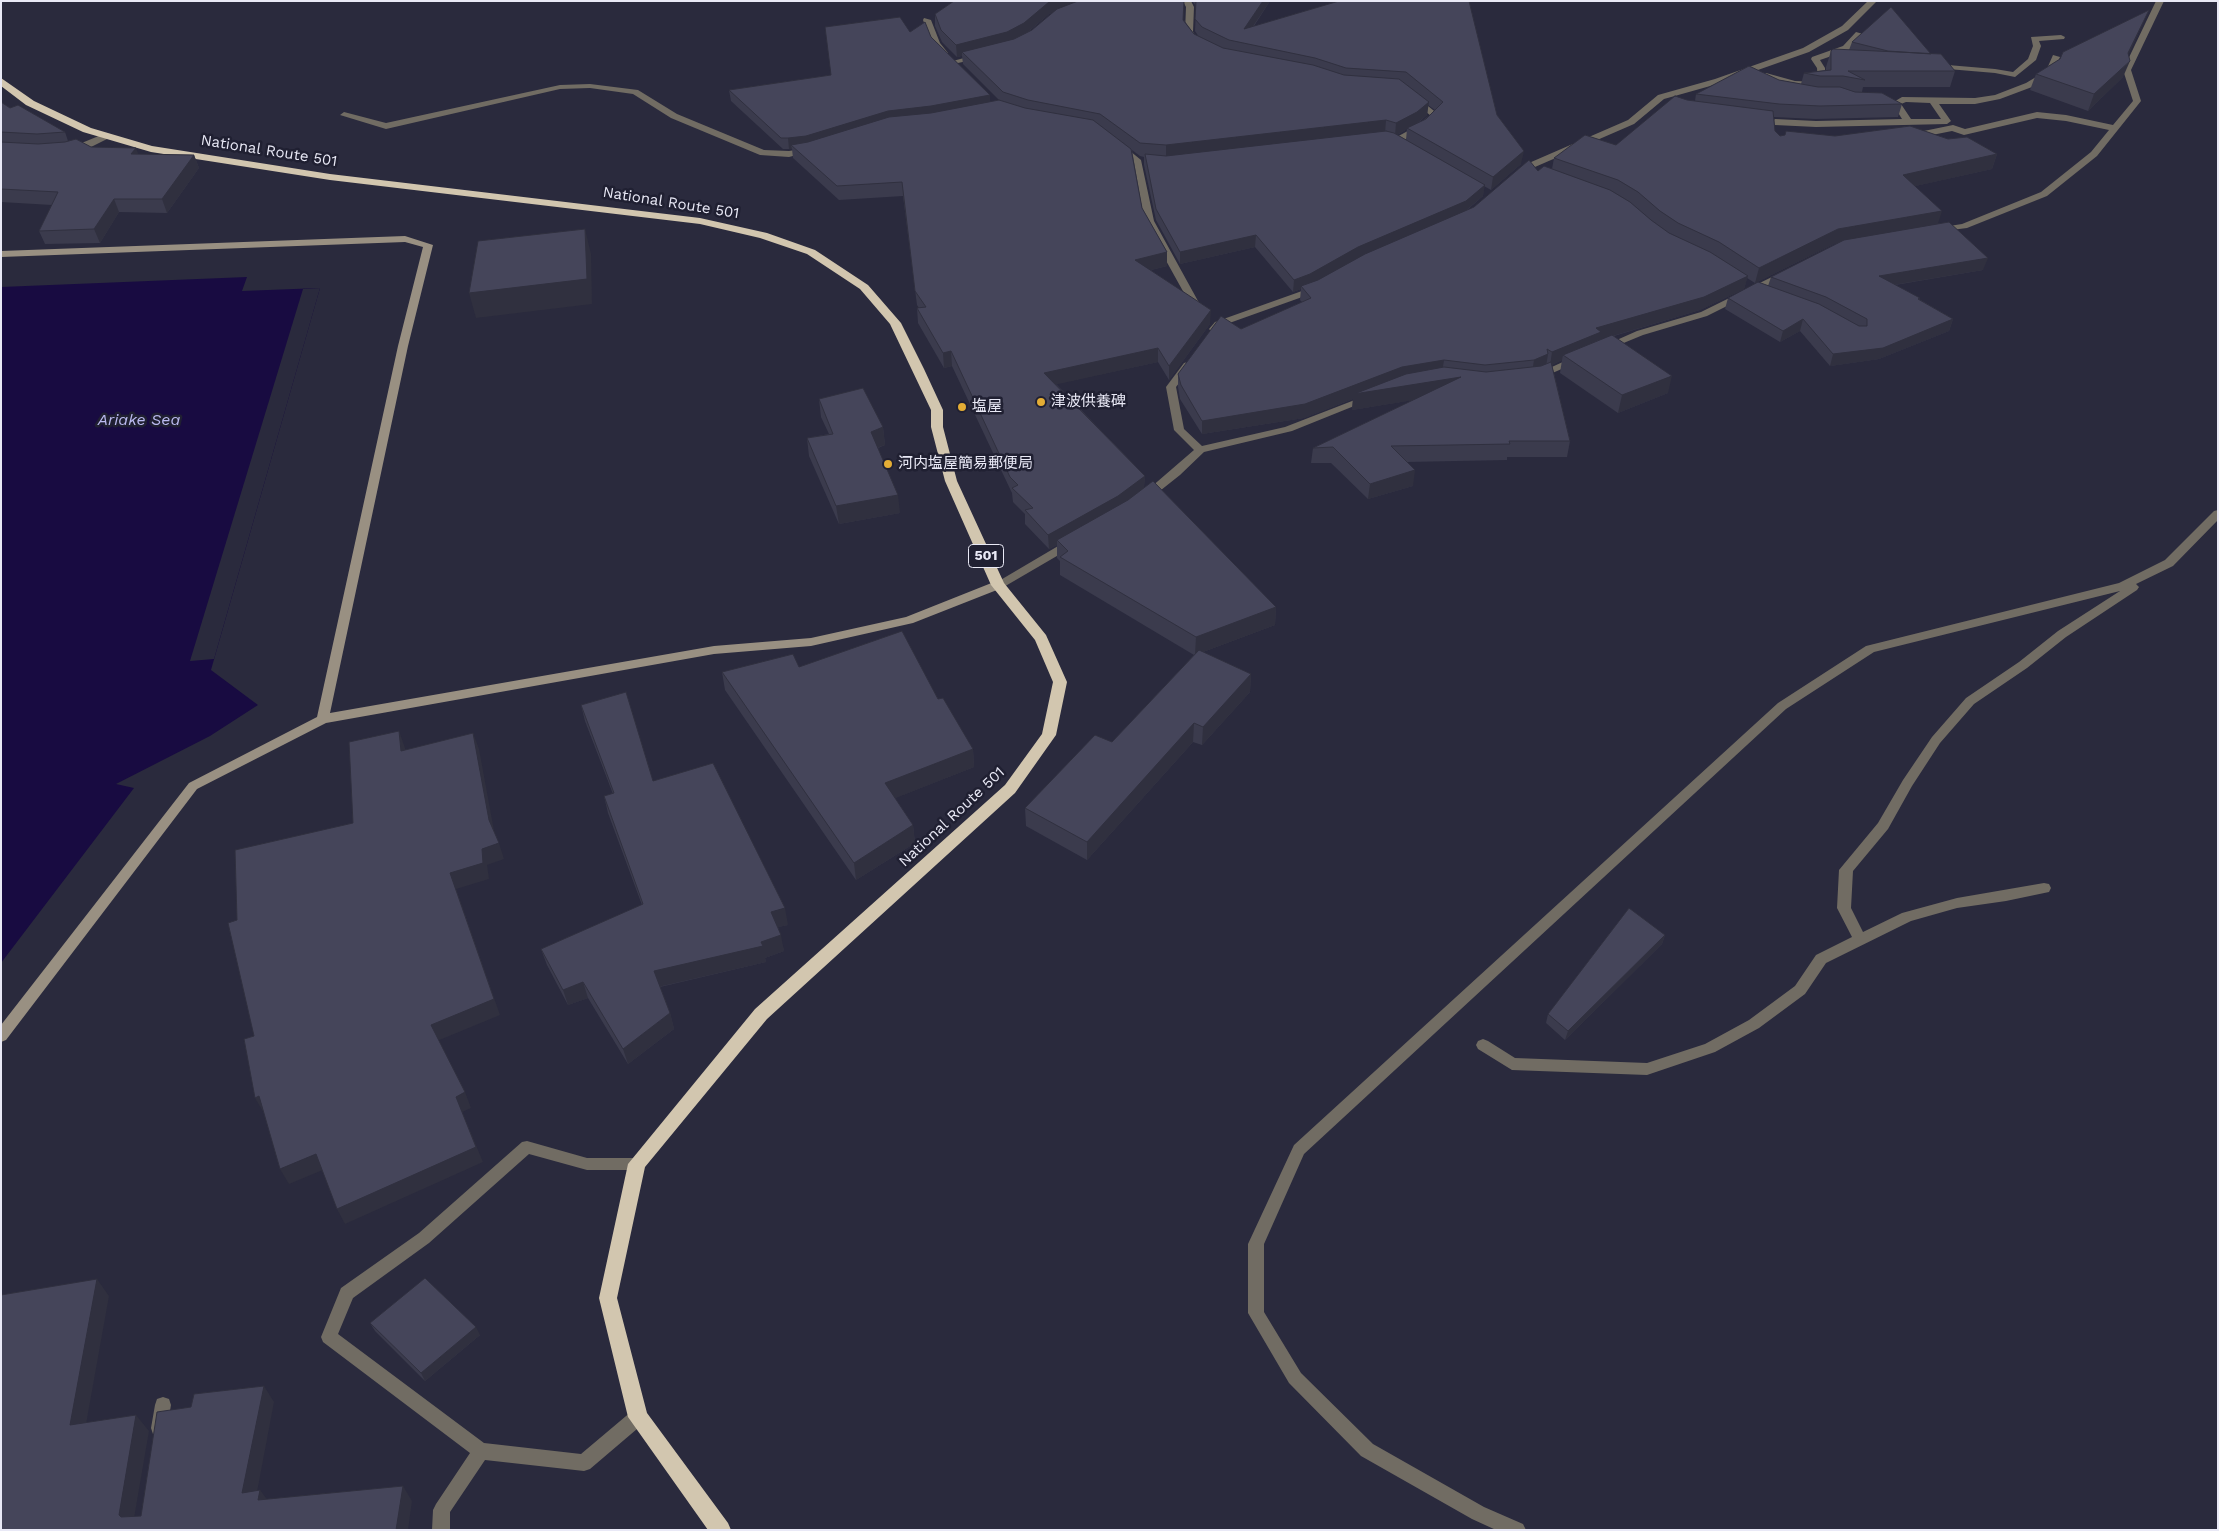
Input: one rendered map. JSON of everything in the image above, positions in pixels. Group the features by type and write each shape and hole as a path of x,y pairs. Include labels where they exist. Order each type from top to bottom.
{"highway":[{"name":"National Route 501","path":"1,81 30,102 86,130 151,149 330,177 700,221 763,235 811,252 864,287 895,323 937,410 937,427 951,482 998,584 1041,638 1060,682 1049,736 1010,789 762,1014 637,1164 608,1298 638,1417 721,1530"}],"street":[{"path":"1187,1 1190,7 1189,32 1197,43 1204,46"},
{"path":"1512,179 1526,168 1631,122 1662,97 1718,81 1806,50 1845,28 1873,1"},
{"path":"1925,232 1964,226 2044,194 2094,154 2137,101 2127,70 2160,1"},
{"path":"927,20 936,44 956,66 991,53"},
{"path":"1815,59 1846,48 1859,34"},
{"path":"1908,122 1893,103 1905,99 1974,101 1997,97 2029,85 2050,72 2034,39 2061,37"},
{"path":"1839,50 1848,54"},
{"path":"1815,59 1831,62"},
{"path":"1771,86 1755,79 1766,75 1795,83 1815,85 1822,83 1821,68 1815,59"},
{"path":"1927,66 1995,71 2015,75 2045,61"},
{"path":"344,115 386,126 560,87 590,86 635,92 674,116 763,152 789,154 818,149"},
{"path":"1396,141 1420,128 1435,115 1407,94"},
{"path":"1776,132 1771,122 1816,124 1947,121 1933,101"},
{"path":"1898,138 1953,128 1964,136 2037,114 2114,128"},
{"path":"61,150 88,145 106,136"},
{"path":"1908,136 1926,144"},
{"path":"1385,138 1396,141 1412,150"},
{"path":"1113,142 1140,160 1149,222 1194,302 1212,318"},
{"path":"1526,168 1543,174"},
{"path":"1,254 405,239 428,244 401,356 323,719"},
{"path":"1525,378 1534,378 1640,333 1704,314 1751,286 1796,268"},
{"path":"1212,318 1321,286"},
{"path":"1751,286 1770,294"},
{"path":"1206,340 1212,318"},
{"path":"1194,356 1171,387 1180,430 1200,450"},
{"path":"1138,502 1176,473 1200,450 1288,429 1375,395"},
{"path":"1860,940 1844,908 1846,870 1883,826 1907,783 1936,740 1970,701 2023,665 2062,634 2169,563 2218,513"},
{"path":"1,1036 193,786 323,719 714,650 811,642 909,620 998,584 1080,538"},
{"path":"1517,1530 1478,1513 1367,1450 1294,1378 1256,1313 1256,1244 1299,1150 1782,706 1870,649 2123,586 2169,563"},
{"path":"1482,1045 1512,1064 1647,1069 1710,1048 1754,1024 1800,990 1821,959 1907,917 1957,903 2044,888"},
{"path":"637,1164 587,1164 527,1147 424,1238 347,1292 329,1337 481,1452 584,1463 638,1417"},
{"path":"157,1444 163,1405"},
{"path":"441,1530 442,1510 481,1452"}],"water":[{"name":"Ariake Sea","path":"247,277 242,291 320,288 211,670 258,705 210,736 116,784 134,788 1,963 1,287"}],"pier":[{"path":"320,288 214,659 190,661 303,289"}],"building":[{"path":"954,1 1052,1 1024,23 1007,32 956,45 941,30 935,14"},
{"path":"1078,1 1184,1 1183,20 1194,34 1223,48 1313,65 1344,75 1399,79 1429,102 1417,112 1396,123 1386,120 1166,145 1140,143 1100,114 1028,100 1003,92 962,52 1014,39 1032,30 1057,9"},
{"path":"1196,1 1263,1 1244,29 1339,1 1469,1 1497,115 1524,151 1493,177 1407,128 1426,119 1443,102 1406,72 1346,68 1315,58 1229,40 1202,27 1195,19"},
{"path":"1891,7 1931,54 1888,51 1852,42"},
{"path":"2149,10 2128,53 2130,61 2094,94 2036,74 2060,59 2063,52"},
{"path":"900,17 910,32 925,22 931,37 990,95 931,106 888,111 806,136 781,138 729,90 831,75 825,27"},
{"path":"1833,49 1941,54 1955,71 1848,71 1865,80 1804,73 1831,70 1831,51"},
{"path":"1749,66 1779,80 1818,87 1840,87 1855,92 1882,93 1902,104 1820,106 1779,104 1696,94"},
{"path":"1675,96 1687,100 1773,111 1775,131 1780,136 1785,135 1786,131 1835,136 1910,126 1948,139 1967,137 1997,154 1903,175 1942,211 1838,229 1759,268 1719,242 1678,223 1660,211 1638,192 1618,180 1554,158 1585,135 1616,145"},
{"path":"999,100 1025,108 1093,120 1131,149 1142,208 1167,252 1135,260 1211,310 1169,366 1158,348 1044,373 1145,476 1118,496 1048,535 1025,510 1033,508 1012,488 1018,485 1010,477 951,351 943,353 917,308 926,307 915,291 902,182 837,186 791,145 808,142 889,117 931,113"},
{"path":"1,102 10,108 18,105 65,132 37,134 1,132"},
{"path":"1386,131 1394,133 1485,185 1466,201 1358,247 1310,274 1294,280 1256,235 1180,252 1156,209 1145,154 1166,156"},
{"path":"76,139 91,147 136,148 131,154 194,155 162,199 114,199 94,229 39,231 58,192 1,189 1,142 38,144 65,142"},
{"path":"1529,160 1538,171 1544,166 1610,190 1630,202 1669,233 1710,252 1748,276 1704,297 1596,328 1601,332 1552,352 1547,349 1548,354 1534,360 1485,365 1444,360 1402,367 1305,404 1202,421 1181,385 1178,374 1221,316 1241,329 1311,298 1301,286 1318,280 1365,254 1474,207"},
{"path":"1949,222 1988,258 1879,276 1920,298 1918,299 1953,319 1883,348 1833,354 1803,319 1783,331 1728,298 1758,282 1819,304 1859,326 1867,326 1867,319 1826,297 1771,277 1844,240"},
{"path":"585,229 587,279 469,293 478,241"},
{"path":"1612,335 1672,376 1622,395 1563,355"},
{"path":"1551,362 1570,441 1509,441 1510,444 1391,446 1415,470 1370,484 1333,447 1313,448 1461,377 1354,394 1406,374 1444,367 1486,372 1541,366"},
{"path":"863,388 883,427 871,432 898,495 836,506 807,438 833,434 819,399"},
{"path":"1153,481 1276,607 1196,637 1060,557 1068,551 1057,540 1128,500"},
{"path":"902,631 938,699 943,698 973,749 885,783 913,825 854,863 722,672 793,654 799,667"},
{"path":"1199,650 1251,674 1203,727 1194,723 1087,842 1025,808 1095,735 1112,742"},
{"path":"626,692 653,781 713,763 785,908 771,912 781,935 761,942 763,946 654,971 670,1013 623,1049 583,982 563,990 541,949 643,904 604,796 614,793 581,705"},
{"path":"399,731 401,751 473,733 489,820 499,843 482,849 483,863 450,873 494,999 431,1025 465,1092 456,1097 476,1147 337,1209 316,1154 280,1169 259,1096 255,1098 244,1039 254,1036 228,923 237,920 235,850 353,823 349,742"},
{"path":"1629,908 1665,935 1568,1031 1548,1014"},
{"path":"425,1278 476,1327 421,1373 370,1323"},
{"path":"97,1279 70,1425 136,1415 119,1515 121,1517 141,1516 157,1412 191,1407 194,1394 264,1386 242,1493 260,1490 258,1500 403,1486 396,1530 1,1530 1,1295"}],"place":[{"name":"津波供養碑","path":"1041,402"},
{"name":"塩屋","path":"962,407"},
{"name":"河内塩屋簡易郵便局","path":"888,464"}]}
